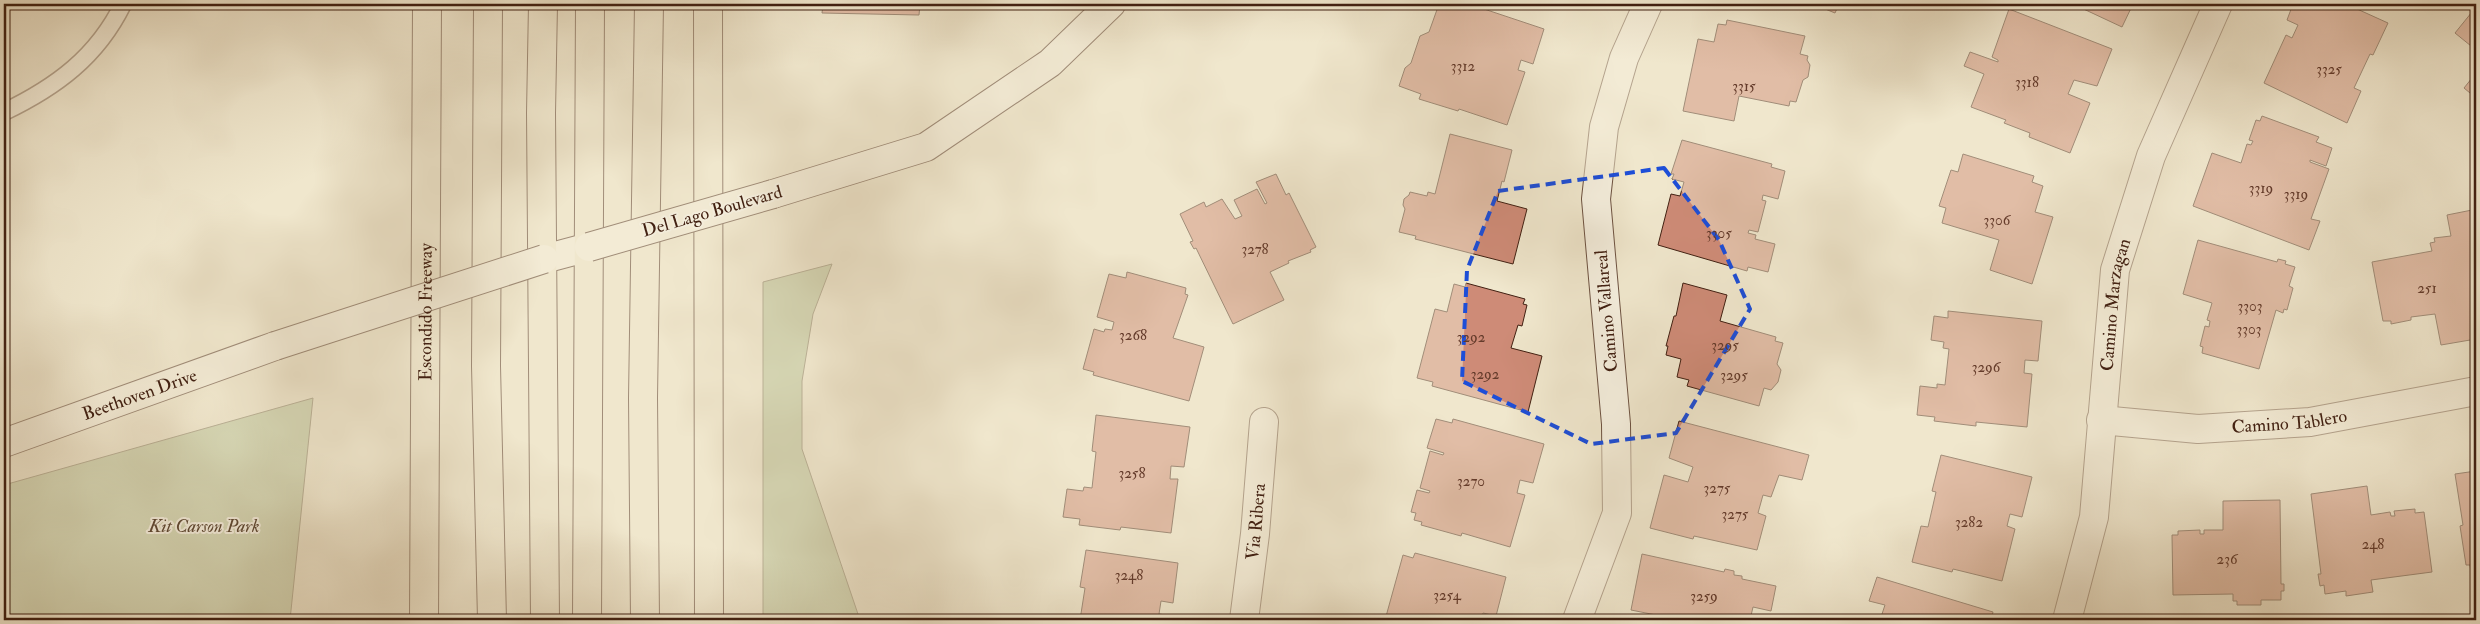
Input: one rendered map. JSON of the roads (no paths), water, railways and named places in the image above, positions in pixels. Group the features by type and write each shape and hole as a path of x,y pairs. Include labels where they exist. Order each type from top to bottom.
{"highway":[{"name":"Escondido Freeway","path":"424,620 427,4"},
{"path":"488,4 486,366 492,620"},
{"path":"543,4 541,113 544,259 545,620"},
{"path":"587,620 590,391 590,4"},
{"path":"645,620 643,398 649,4"},
{"path":"708,4 709,620"}],"street":[{"name":"Del Lago Boulevard","path":"275,346 544,259 773,194 926,147 1050,62 1110,4"},
{"name":"Camino Vallareal","path":"1577,620 1617,513 1616,424 1596,199 1604,127 1624,58 1648,4"},
{"name":"Camino Marzagan","path":"2067,620 2094,517 2115,270 2151,156 2218,4"},
{"name":"Beethoven Drive","path":"4,444 275,346"},
{"name":"Camino Tablero","path":"2101,420 2198,429 2310,422 2476,391"},
{"name":"Via Ribera","path":"1244,620 1255,534 1264,422"}],"lane":[{"path":"4,112 33,98 68,73 93,50 113,24 123,4"}],"park label":[{"name":"Kit Carson Park","path":"204,526"}]}
